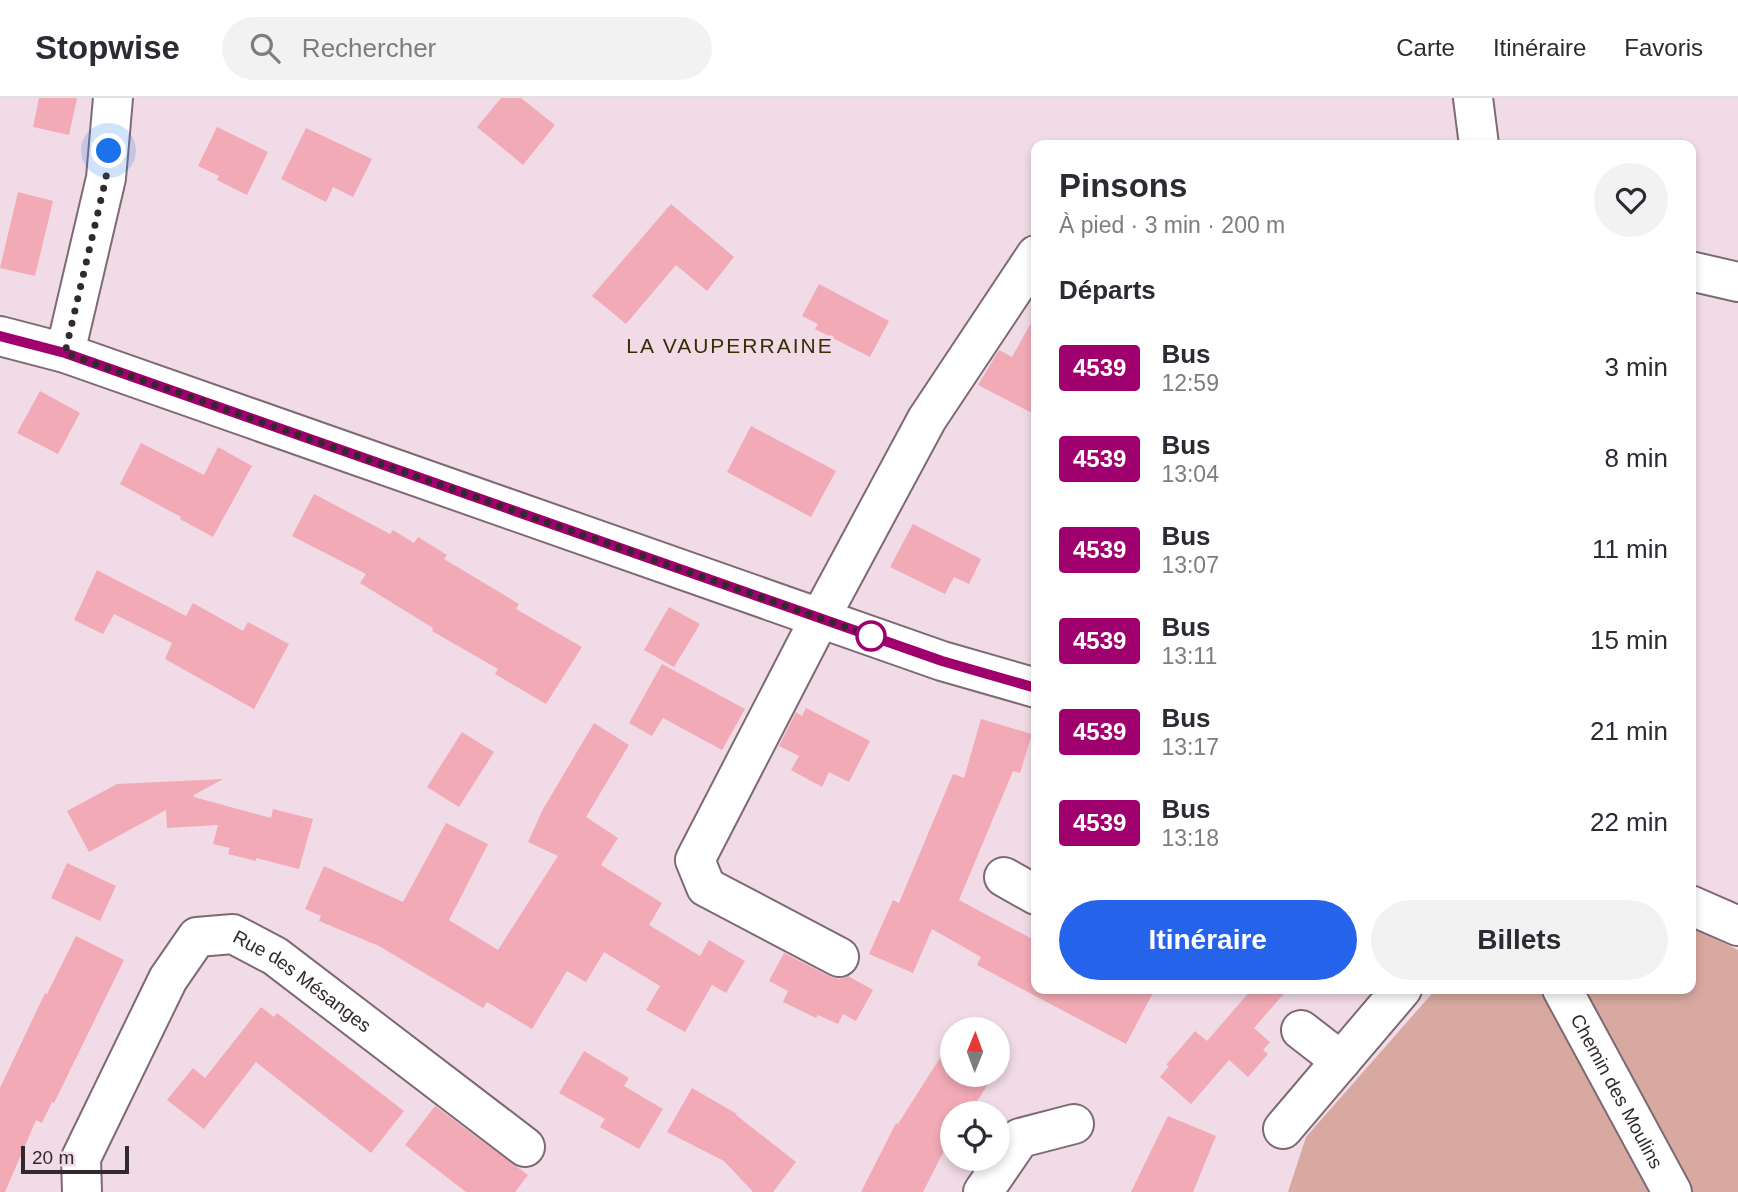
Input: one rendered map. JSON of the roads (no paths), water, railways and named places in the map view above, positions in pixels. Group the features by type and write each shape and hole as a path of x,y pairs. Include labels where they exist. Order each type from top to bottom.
{"street":[{"path":"65,353 106,178 113,98"},
{"path":"1473,98 1478,140"},
{"path":"839,957 706,887 695,860 927,419 1031,263"},
{"path":"1696,272 1738,282"},
{"path":"0,336 65,353 942,661 1031,687"},
{"path":"1696,908 1738,926"},
{"name":"Rue des Mésanges","path":"82,1192 81,1158 168,979 197,937 233,934 275,956 525,1147"},
{"path":"1283,1129 1398,994"},
{"name":"Chemin des Moulins","path":"1565,994 1672,1192"},
{"path":"1301,1030 1341,1061"},
{"path":"983,1192 1020,1138 1073,1124"}],"district":[{"name":"LA VAUPERRAINE","path":"730,346"}]}
